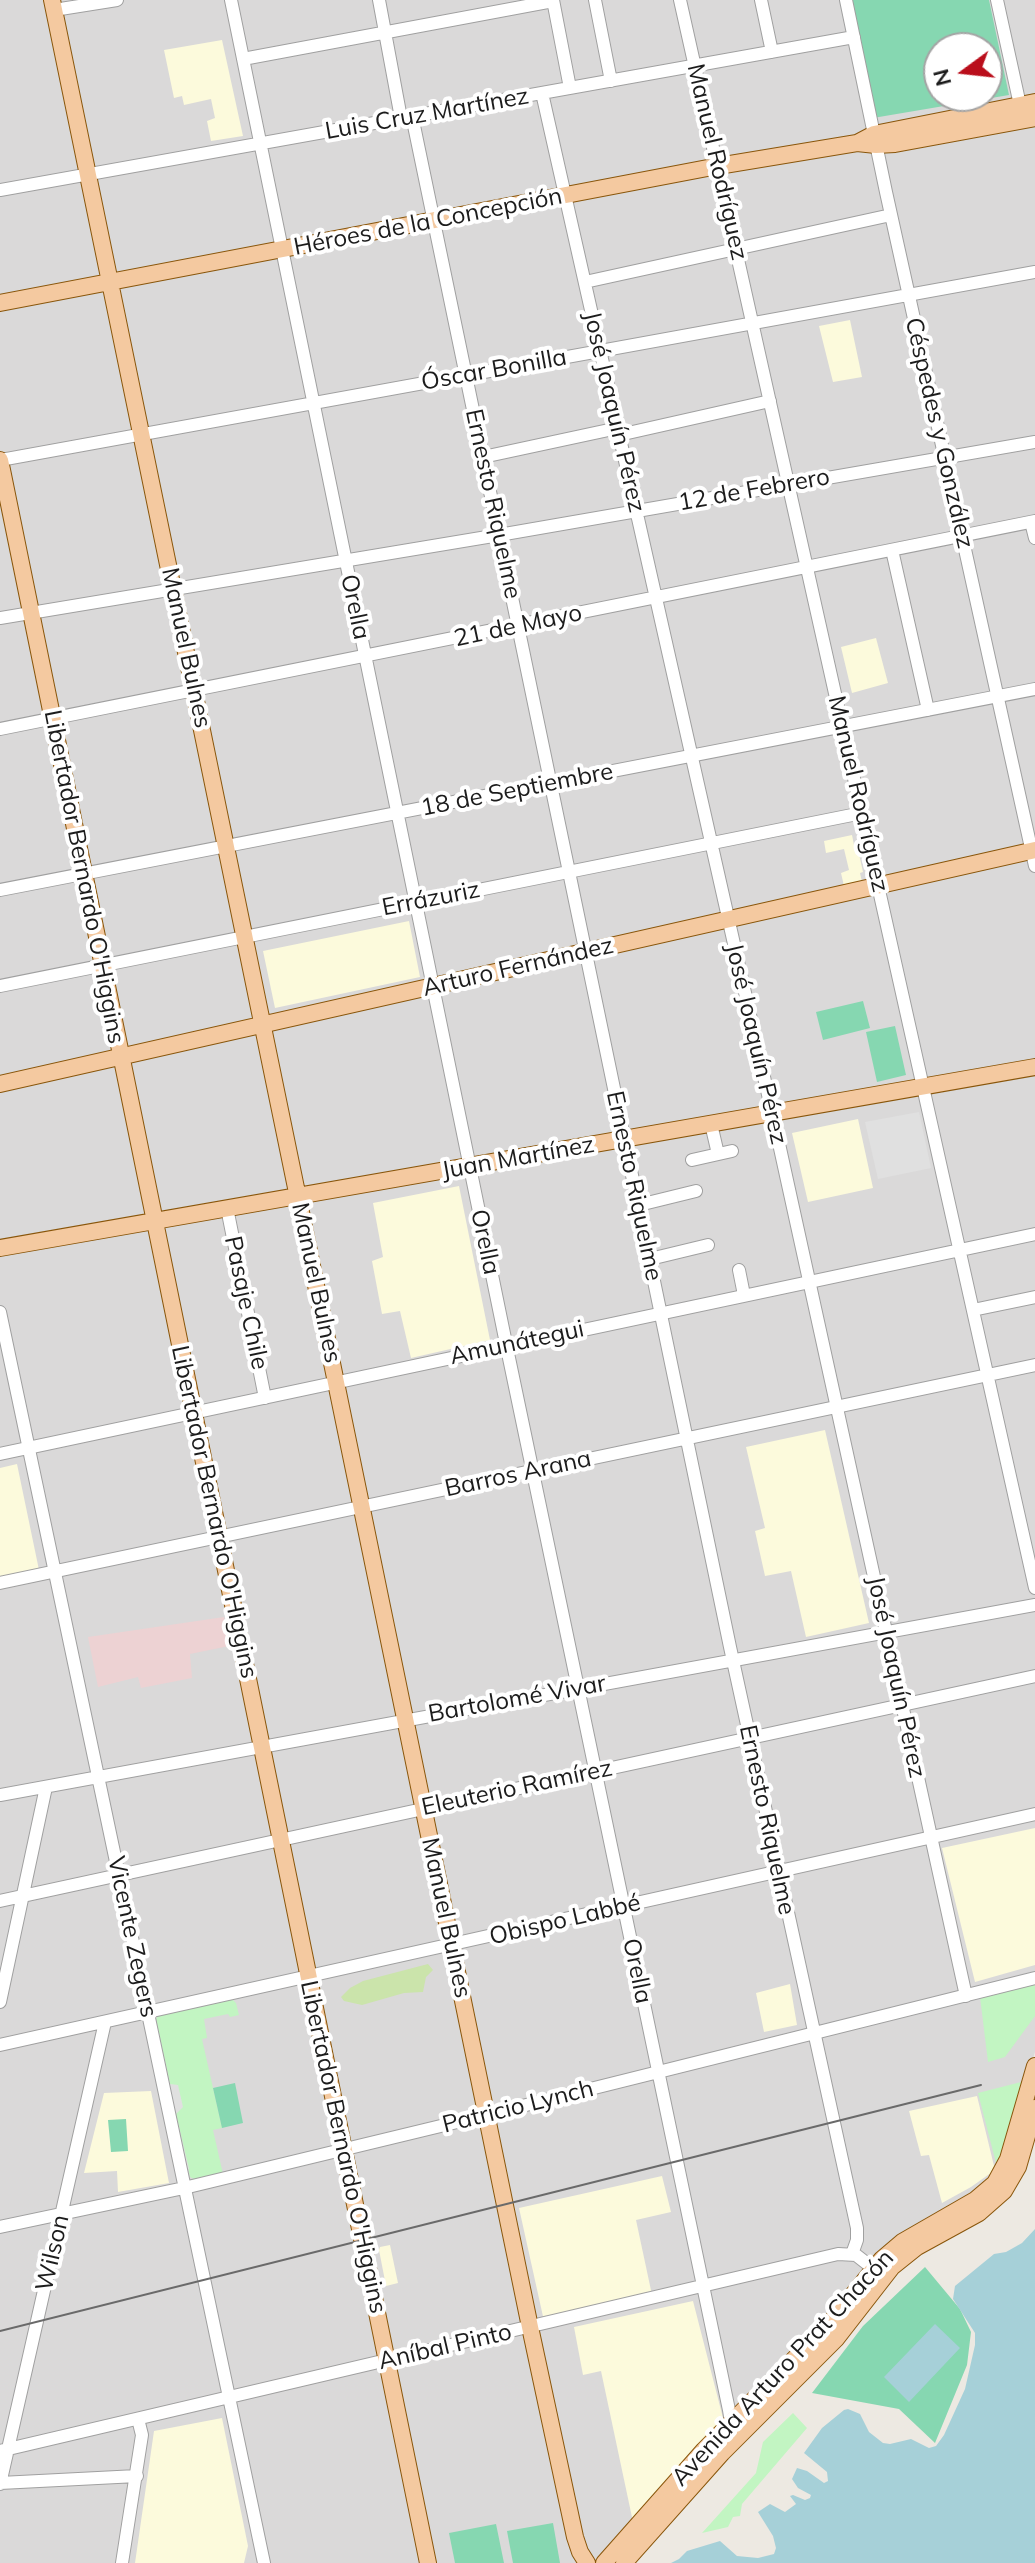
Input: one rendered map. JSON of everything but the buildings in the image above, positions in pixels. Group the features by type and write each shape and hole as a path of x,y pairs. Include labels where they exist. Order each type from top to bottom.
{"main road":[{"name":"Manuel Bulnes","path":"53,5 530,2327 575,2537 587,2563"},
{"name":"Héroes de la Concepción","path":"875,140 1028,103"},
{"name":"Héroes de la Concepción","path":"0,303 718,166 1035,116"},
{"name":"Libertador Bernardo O'Higgins","path":"0,460 428,2563"},
{"name":"Arturo Fernández","path":"0,1084 878,885 1034,855"},
{"name":"Juan Martínez","path":"0,1248 1035,1067"},
{"name":"Avenida Arturo Prat Chacón","path":"624,2563 736,2428 879,2273 902,2242 968,2204 995,2183 1008,2159 1035,2066"},
{"name":"Avenida Arturo Prat Chacón","path":"879,2273 909,2252 979,2213 1004,2191 1018,2167 1035,2108"},
{"name":"Avenida Arturo Prat Chacón","path":"604,2563 672,2485 736,2428"}],"street":[{"path":"53,5 117,0"},
{"name":"Orella","path":"231,0 506,1345 703,2286 736,2428"},
{"name":"Ernesto Riquelme","path":"379,0 434,221 733,1660 857,2228 852,2254"},
{"path":"243,59 553,0 570,88"},
{"path":"595,0 611,81"},
{"name":"Manuel Rodríguez","path":"680,0 1035,1588"},
{"path":"761,0 772,52"},
{"name":"Céspedes y González","path":"846,0 1034,855"},
{"path":"997,0 1028,103 1035,116"},
{"name":"Luis Cruz Martínez","path":"0,190 854,37"},
{"name":"José Joaquín Pérez","path":"542,93 772,1113 966,1996"},
{"path":"585,282 891,215"},
{"name":"Óscar Bonilla","path":"0,460 1035,272"},
{"path":"483,457 770,401"},
{"name":"12 de Febrero","path":"0,618 1035,442"},
{"path":"1033,522 1035,538"},
{"name":"21 de Mayo","path":"0,729 1033,522"},
{"path":"892,550 928,710"},
{"name":"18 de Septiembre","path":"0,890 1035,689"},
{"name":"Errázuriz","path":"0,986 862,813"},
{"path":"711,1124 718,1154"},
{"path":"692,1160 732,1151"},
{"path":"639,1205 696,1191"},
{"name":"Pasaje Chile","path":"227,1208 265,1398"},
{"name":"Amunátegui","path":"0,1454 1035,1234"},
{"path":"650,1259 708,1245"},
{"path":"739,1270 744,1295"},
{"path":"973,1310 1035,1297"},
{"name":"Vicente Zegers","path":"0,1312 264,2563"},
{"name":"Barros Arana","path":"0,1583 1035,1365"},
{"name":"Bartolomé Vivar","path":"0,1795 1035,1605"},
{"name":"Eleuterio Ramírez","path":"0,1901 1035,1676"},
{"path":"0,2002 46,1787"},
{"name":"Obispo Labbé","path":"0,2045 1035,1814"},
{"name":"Patricio Lynch","path":"0,2227 184,2188 1035,1978"},
{"name":"Wilson","path":"0,2484 4,2450 105,2022"},
{"name":"Aníbal Pinto","path":"4,2450 838,2254 852,2254"},
{"path":"852,2254 879,2273"},
{"path":"122,2563 142,2435 138,2419"},
{"path":"0,2484 137,2476"},
{"path":"253,2563 258,2533"}],"shaded area":[{"path":"0,0 1035,0 1035,2052 999,2168 989,2183 887,2252 613,2563 0,2563"},
{"path":"222,40 243,136 211,141 207,121 215,118 211,99 184,105 182,96 174,98 164,50"},
{"path":"850,320 862,377 833,382 819,326"},
{"path":"876,638 888,683 852,693 841,647"},
{"path":"852,835 863,872 860,873 862,882 844,886 841,873 849,870 844,849 826,853 824,841"},
{"path":"409,921 420,977 275,1008 263,951"},
{"path":"919,1112 931,1168 878,1179 865,1122"},
{"path":"858,1119 873,1188 808,1202 792,1133"},
{"path":"459,1186 490,1340 411,1358 400,1311 382,1314 372,1261 383,1257 373,1203"},
{"path":"825,1430 869,1623 806,1637 791,1571 765,1576 755,1531 765,1528 746,1447"},
{"path":"17,1464 39,1570 0,1578 0,1468"},
{"path":"224,1617 229,1646 190,1654 192,1678 141,1688 138,1677 98,1687 88,1637"},
{"path":"1035,1828 1035,1965 975,1982 942,1848"},
{"path":"790,1984 797,2025 764,2032 756,1993"},
{"path":"157,2024 170,2084 178,2085 183,2107 176,2114 189,2169 185,2170 154,2025"},
{"path":"151,2091 169,2183 118,2192 117,2171 84,2173 104,2093"},
{"path":"977,2096 995,2170 942,2203 929,2155 921,2156 909,2111"},
{"path":"662,2176 671,2212 636,2220 652,2295 544,2321 519,2208"},
{"path":"390,2245 398,2283 386,2286 379,2250"},
{"path":"693,2301 723,2418 633,2522 601,2371 583,2375 574,2327"},
{"path":"222,2418 248,2546 244,2563 135,2563 154,2431"}],"green space":[{"path":"850,0 989,0 996,32 923,32 923,110 873,118"},
{"path":"1003,66 1009,95 1003,96"},
{"path":"863,1001 870,1028 823,1040 816,1012"},
{"path":"895,1026 906,1075 877,1082 866,1032"},
{"path":"428,1964 433,1970 426,1977 423,1992 404,1993 362,2005 344,2001 341,1997 363,1981"},
{"path":"1035,1984 1035,2016 1005,2057 988,2062 980,1997"},
{"path":"230,1997 236,2003 239,2015 204,2019 207,2038 202,2039 222,2128 213,2130 223,2174 196,2180 190,2177 176,2114 178,2085 170,2085 156,2019 158,2015"},
{"path":"1025,2081 999,2162 996,2163 978,2093"},
{"path":"235,2083 243,2123 222,2128 213,2088"},
{"path":"126,2119 128,2151 111,2152 108,2120"},
{"path":"925,2267 960,2309 971,2332 967,2365 935,2443 899,2409 812,2393 863,2326"},
{"path":"793,2413 807,2428 742,2504 740,2516 733,2517 728,2527 702,2533 756,2473 763,2442"},
{"path":"553,2523 560,2563 513,2563 507,2531"},
{"path":"496,2524 504,2563 455,2563 449,2533"}],"water":[{"path":"1035,2229 1035,2563 671,2563 687,2551 720,2541 737,2556 758,2558 774,2554 773,2536 758,2512 770,2504 785,2512 796,2504 790,2496 793,2495 805,2500 810,2498 811,2495 798,2488 792,2479 797,2468 824,2483 828,2481 827,2472 804,2453 822,2428 844,2410 860,2414 869,2432 883,2443 911,2439 929,2448 936,2446 965,2389 975,2345 975,2333 953,2299 955,2286 994,2254 1006,2252 1022,2243"},
{"path":"935,2324 960,2348 909,2402 884,2377"}],"tram line":[{"path":"0,2331 981,2085"}]}
